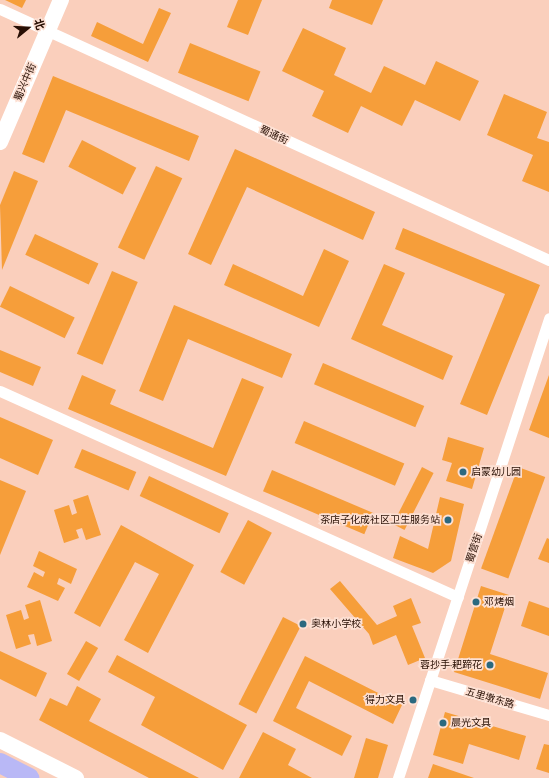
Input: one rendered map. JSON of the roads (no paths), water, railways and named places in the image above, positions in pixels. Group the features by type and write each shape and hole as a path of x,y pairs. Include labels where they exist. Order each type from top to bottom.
{"highway":[{"path":"0,763 29,778"}],"street":[{"name":"蜀兴中街","path":"0,142 61,0"},
{"name":"蜀通街","path":"0,10 549,260"},
{"name":"蜀营街","path":"398,778 549,318"},
{"path":"0,391 458,597"},
{"name":"五里墩东路","path":"430,680 549,715"},
{"path":"0,740 76,778"}],"place":[{"name":"启蒙幼儿园","path":"463,472"},
{"name":"茶店子化成社区卫生服务站","path":"448,520"},
{"name":"邓烤烟","path":"476,602"},
{"name":"奥林小学校","path":"303,624"},
{"name":"蓉抄手·耙蹄花","path":"490,665"},
{"name":"得力文具","path":"413,700"},
{"name":"晨光文具","path":"443,723"}]}
